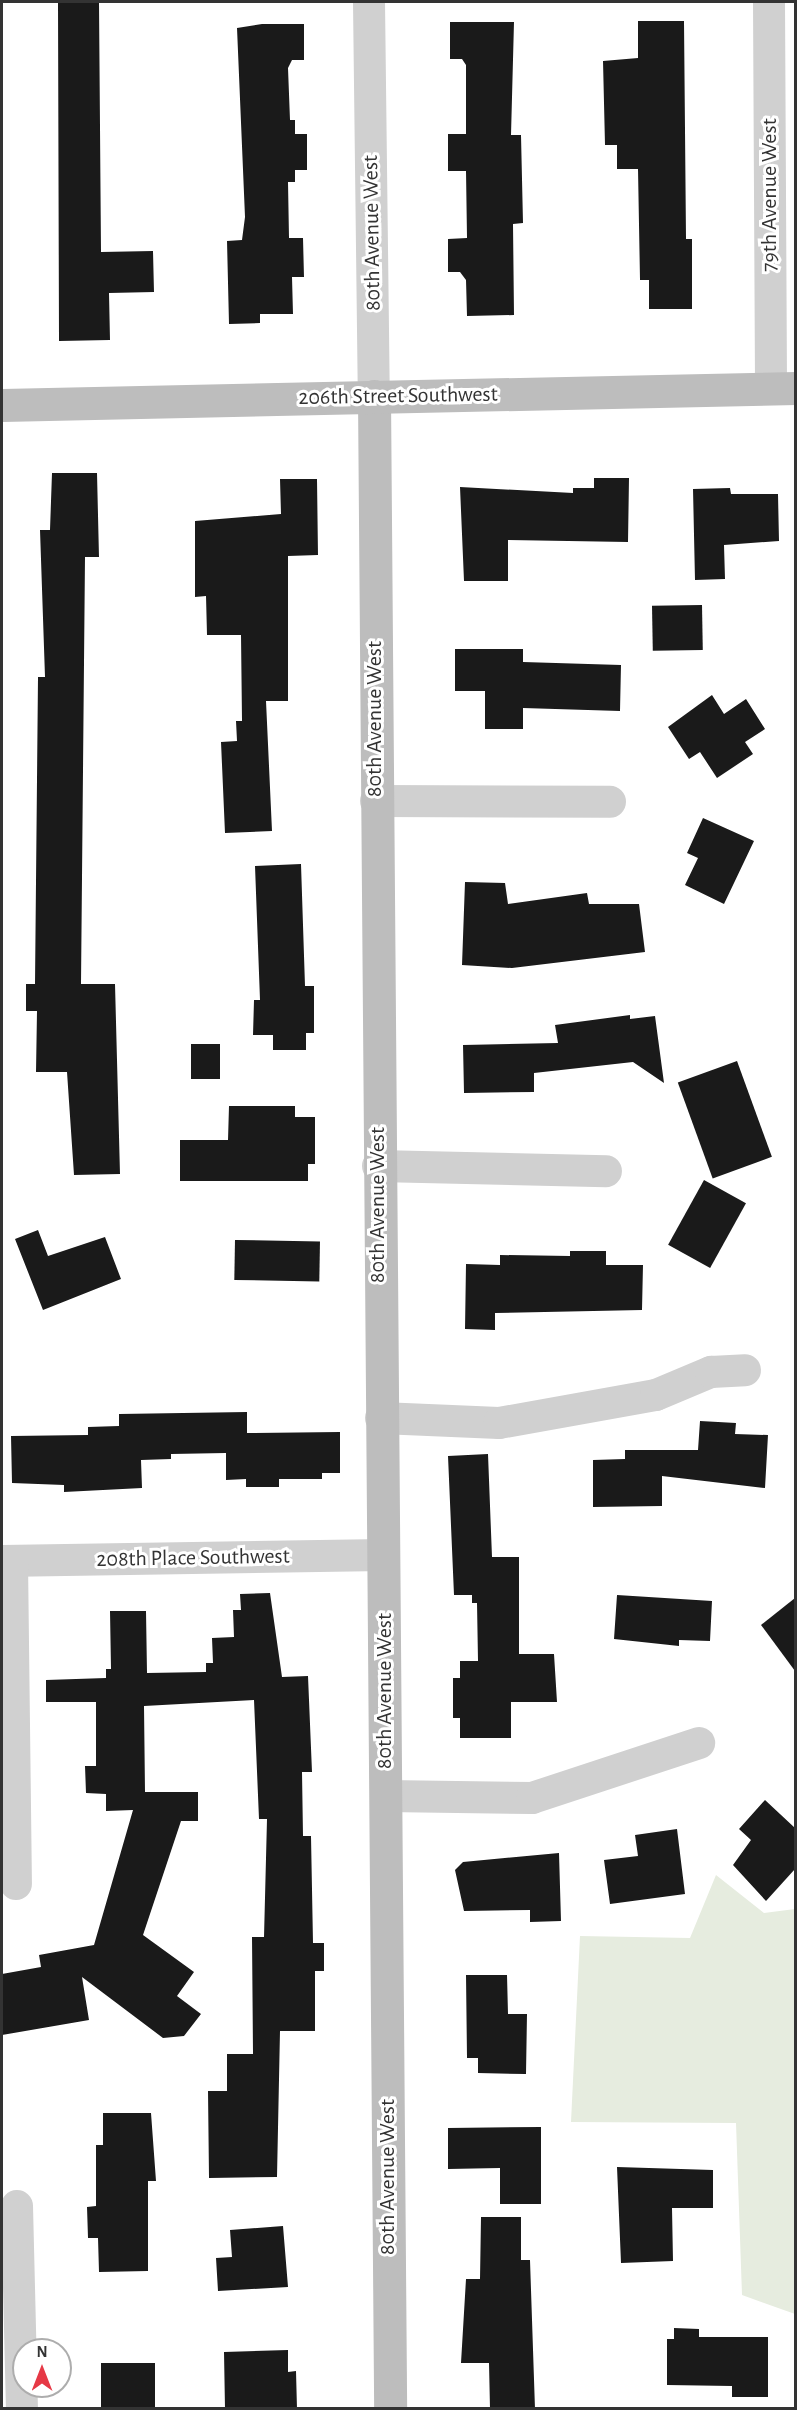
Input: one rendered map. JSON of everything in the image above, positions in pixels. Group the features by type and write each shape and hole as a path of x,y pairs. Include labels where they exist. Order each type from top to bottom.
{"street":[{"name":"80th Avenue West","path":"369,2 390,2409"},
{"name":"79th Avenue West","path":"769,2 783,388"},
{"name":"206th Street Southwest","path":"2,405 783,388"},
{"path":"376,801 610,802"},
{"path":"378,1166 606,1171"},
{"path":"381,1418 499,1423 656,1395 711,1372 745,1370"},
{"name":"208th Place Southwest","path":"7,1561 384,1555"},
{"path":"7,1561 16,1884"},
{"path":"386,1796 532,1798 699,1743"},
{"path":"17,2206 22,2409"}],"shaded area":[{"path":"716,1875 764,1913 795,1909 795,2314 742,2295 736,2123 571,2122 580,1936 690,1938"}],"building":[{"path":"58,2 99,2 101,252 153,251 154,292 109,293 110,340 59,341"},
{"path":"638,21 684,21 686,239 692,239 692,309 649,309 649,280 640,280 638,169 617,169 617,145 605,145 603,61 638,58"},
{"path":"450,22 514,22 511,135 521,135 523,223 513,224 514,315 467,316 466,280 460,272 448,272 448,239 467,238 466,171 448,171 448,134 466,134 466,65 462,59 450,59"},
{"path":"262,24 304,24 304,60 292,60 288,68 290,120 295,120 295,134 307,134 307,170 295,170 295,182 288,182 289,238 303,238 304,277 292,277 293,314 260,314 260,323 229,324 227,241 242,240 245,217 237,28"},
{"path":"52,473 97,473 99,557 85,557 81,984 115,984 120,1174 74,1175 67,1072 36,1072 37,1011 26,1011 26,984 35,984 38,677 45,677 40,530 50,530"},
{"path":"594,478 629,478 628,542 508,540 508,581 464,581 460,487 573,493 573,488 594,488"},
{"path":"280,479 317,479 318,555 288,556 288,701 266,701 272,831 225,833 221,742 237,741 236,721 242,721 241,635 207,635 206,596 195,597 195,521 281,514"},
{"path":"730,488 731,494 778,494 779,541 724,545 725,579 695,580 693,489"},
{"path":"702,605 703,650 653,651 652,606"},
{"path":"455,649 523,649 523,662 621,665 620,711 523,708 523,729 485,729 485,691 455,691"},
{"path":"712,695 724,714 746,699 765,729 745,742 753,754 717,778 700,752 689,759 668,727"},
{"path":"703,818 754,841 724,904 685,885 698,858 687,853"},
{"path":"301,864 305,986 314,986 314,1033 306,1033 306,1050 273,1050 273,1035 253,1035 254,1000 260,1000 255,866"},
{"path":"465,882 505,883 508,904 587,893 589,904 639,904 645,952 512,968 462,965"},
{"path":"630,1015 630,1019 655,1016 664,1083 633,1062 534,1073 534,1092 464,1093 463,1045 558,1043 555,1025"},
{"path":"191,1044 220,1044 220,1079 191,1079"},
{"path":"737,1061 772,1157 713,1178 678,1083"},
{"path":"229,1106 295,1106 295,1117 315,1117 315,1164 308,1164 308,1181 180,1181 180,1140 228,1140"},
{"path":"704,1180 746,1203 710,1268 668,1245"},
{"path":"38,1230 48,1256 105,1237 121,1279 43,1310 15,1239"},
{"path":"235,1240 320,1241 319,1281 234,1280"},
{"path":"570,1251 606,1251 606,1265 643,1265 642,1310 495,1313 495,1330 465,1329 466,1264 500,1265 500,1255 570,1256"},
{"path":"247,1412 247,1433 340,1432 340,1473 322,1473 322,1479 279,1479 279,1487 246,1487 246,1479 226,1480 226,1453 171,1454 171,1459 141,1460 142,1488 64,1492 64,1485 12,1483 11,1436 88,1435 88,1427 119,1426 119,1414"},
{"path":"700,1421 736,1423 735,1434 768,1435 765,1488 662,1476 662,1506 593,1507 593,1460 625,1459 625,1450 698,1450"},
{"path":"488,1454 492,1557 519,1557 519,1654 554,1654 557,1702 511,1702 511,1738 460,1738 460,1718 453,1718 453,1678 460,1678 460,1661 478,1661 477,1603 472,1603 472,1595 454,1595 448,1456"},
{"path":"270,1593 282,1677 308,1676 312,1772 302,1772 303,1836 311,1836 313,1943 324,1943 324,1971 315,1971 315,2031 280,2031 277,2177 209,2178 208,2091 227,2091 227,2054 253,2054 252,1937 264,1937 267,1819 259,1819 254,1700 144,1706 145,1792 198,1792 198,1821 181,1821 143,1935 194,1972 177,1996 201,2014 184,2036 163,2038 82,1977 89,2020 2,2035 2,1974 41,1967 39,1955 94,1945 133,1810 106,1811 106,1794 86,1793 85,1766 96,1766 96,1702 46,1702 46,1680 106,1678 106,1669 111,1669 110,1611 146,1611 147,1673 206,1672 206,1663 213,1663 212,1638 234,1637 233,1610 241,1610 240,1594"},
{"path":"617,1595 712,1601 710,1641 679,1640 679,1646 614,1639"},
{"path":"795,1598 795,1671 761,1625"},
{"path":"765,1800 795,1828 795,1869 766,1901 733,1865 751,1840 739,1829"},
{"path":"677,1829 685,1894 610,1904 604,1860 638,1856 635,1835"},
{"path":"559,1853 561,1921 530,1922 530,1910 464,1911 455,1870 463,1862"},
{"path":"466,1975 507,1975 508,2014 527,2014 526,2074 478,2073 478,2058 467,2058"},
{"path":"103,2113 151,2113 156,2181 148,2181 148,2271 99,2272 98,2238 88,2238 87,2207 96,2206 96,2145 103,2145"},
{"path":"541,2127 541,2204 500,2204 500,2168 448,2169 448,2128"},
{"path":"617,2167 713,2170 713,2208 672,2208 673,2261 621,2263"},
{"path":"481,2217 521,2217 521,2260 530,2260 535,2409 490,2409 489,2363 461,2363 466,2279 480,2279"},
{"path":"283,2226 288,2287 218,2291 216,2258 232,2257 230,2230"},
{"path":"674,2328 699,2329 699,2337 768,2337 768,2397 732,2397 732,2386 667,2385 667,2339 674,2339"},
{"path":"288,2350 288,2372 296,2371 297,2409 225,2409 224,2352"},
{"path":"101,2363 155,2363 155,2408 101,2408"}]}
